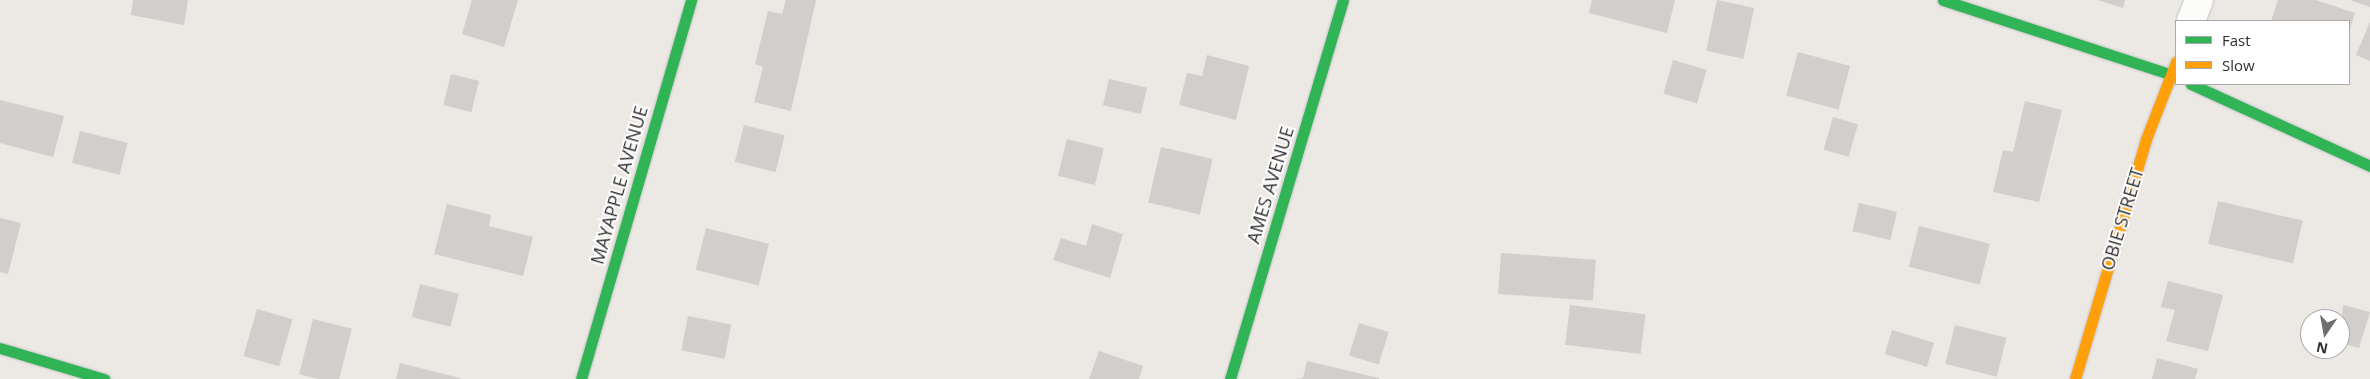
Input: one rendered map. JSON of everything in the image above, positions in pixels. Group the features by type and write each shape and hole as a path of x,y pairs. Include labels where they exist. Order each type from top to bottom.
{"street":[{"name":"MAYAPPLE AVENUE","path":"581,379 691,0"},
{"name":"AMES AVENUE","path":"1230,379 1342,0"},
{"path":"1943,0 2174,75"},
{"path":"2191,20 2199,0"},
{"name":"OBIE STREET","path":"2075,379 2146,139 2174,75"},
{"path":"2193,85 2370,166"},
{"path":"0,348 104,379"}],"building":[{"path":"133,0 188,0 184,25 131,15"},
{"path":"472,0 518,0 504,47 462,34"},
{"path":"786,0 816,0 791,111 754,102 763,67 755,64 768,11 782,14"},
{"path":"1592,0 1675,0 1667,33 1589,13"},
{"path":"1717,0 1754,8 1743,59 1706,51"},
{"path":"2097,0 2125,0 2123,8"},
{"path":"2278,0 2316,0 2355,13 2350,29 2350,20 2271,20"},
{"path":"2350,0 2370,0 2370,7"},
{"path":"2370,22 2370,61 2356,55"},
{"path":"1798,52 1850,66 1839,109 1786,95"},
{"path":"1207,55 1249,66 1236,120 1179,105 1187,73 1202,76"},
{"path":"1673,60 1707,70 1697,103 1663,94"},
{"path":"451,74 479,81 471,112 443,105"},
{"path":"1109,79 1147,88 1141,114 1103,105"},
{"path":"0,100 64,116 53,157 0,143"},
{"path":"2025,101 2062,110 2039,202 1993,192 2003,150 2013,152"},
{"path":"1833,117 1858,124 1849,157 1824,150"},
{"path":"744,125 785,135 776,172 735,162"},
{"path":"80,131 128,143 120,175 72,163"},
{"path":"1067,139 1104,148 1095,185 1058,176"},
{"path":"1161,147 1213,159 1200,214 1148,203"},
{"path":"2218,201 2303,221 2293,263 2208,244"},
{"path":"1859,203 1897,212 1890,240 1852,231"},
{"path":"447,204 491,215 489,226 533,237 523,276 434,254"},
{"path":"0,218 21,223 8,274 0,272"},
{"path":"1092,224 1123,234 1110,278 1053,260 1061,238 1086,246"},
{"path":"1919,226 1990,244 1980,284 1909,267"},
{"path":"706,228 769,244 759,285 696,270"},
{"path":"1501,253 1596,260 1593,301 1498,294"},
{"path":"2168,281 2223,295 2208,351 2166,341 2175,310 2161,307"},
{"path":"420,284 459,294 451,327 412,317"},
{"path":"1570,305 1645,314 1641,354 1565,345"},
{"path":"2343,305 2370,312 2359,348 2350,346 2350,309 2343,309"},
{"path":"257,309 293,319 279,366 243,356"},
{"path":"688,316 731,324 725,359 681,350"},
{"path":"313,319 352,329 339,379 318,379 299,374"},
{"path":"1359,323 1389,332 1379,365 1349,356"},
{"path":"1955,325 2006,338 1997,377 1945,364"},
{"path":"1892,330 1934,343 1927,367 1885,354"},
{"path":"1099,351 1143,366 1139,379 1089,379"},
{"path":"2157,358 2198,369 2195,379 2152,379"},
{"path":"1307,361 1379,379 1296,379 1303,378"},
{"path":"400,363 460,378 460,379 396,379"}],"traffic: fast":[{"path":"581,379 691,0"},
{"path":"1230,379 1343,0"},
{"path":"1943,0 2175,76"},
{"path":"2193,85 2370,166"},
{"path":"0,348 104,379"}],"traffic: slow":[{"path":"2075,379 2146,139 2175,65"}]}
